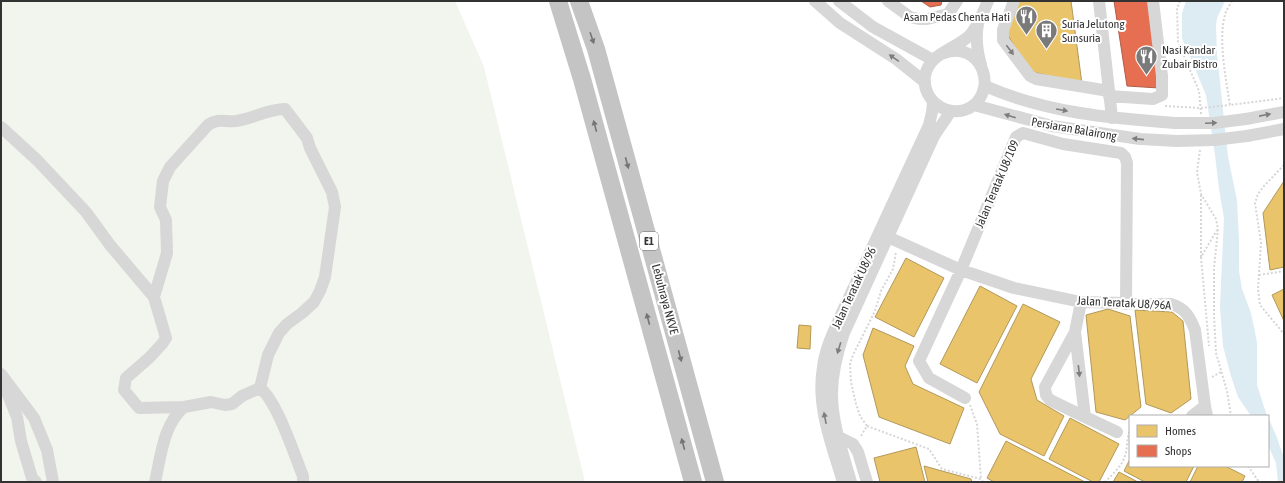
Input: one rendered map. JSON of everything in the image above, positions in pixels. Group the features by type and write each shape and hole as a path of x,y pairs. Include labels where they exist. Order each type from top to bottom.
{"highway":[{"name":"Lebuhraya NKVE","path":"558,1 582,79 693,482"},
{"name":"Lebuhraya NKVE","path":"580,1 596,49 715,482"}],"street":[{"path":"815,1 840,23 896,59 925,82"},
{"path":"838,1 873,27 937,57 950,51 959,51 968,54 982,67"},
{"path":"888,1 910,17 927,19 948,14 957,1"},
{"path":"979,21 976,36 976,47 985,76 985,86 979,100 974,105 959,111 944,110 933,102 929,96 925,82 925,74 928,66 937,57 971,34 988,1"},
{"path":"1014,1 1003,30 1003,40 1030,76 1036,79 1109,94 1153,99 1162,96 1162,76 1153,1"},
{"path":"1099,1 1112,118"},
{"path":"985,86 1007,96 1054,109 1112,118 1175,123 1214,123 1284,112"},
{"name":"Jalan Teratak U8/96","path":"851,482 839,436 832,394 834,369 844,333 883,234 929,125 933,102"},
{"name":"Persiaran Balairong","path":"974,105 1025,120 1075,130 1140,139 1177,141 1214,140 1284,129"},
{"path":"154,297 167,253 166,220 160,207 163,181 170,167 214,120 234,121 249,119 266,111 285,109 307,138 310,148 332,192 335,207 325,277 320,291 314,302 287,324 279,333 268,355 260,388"},
{"name":"Jalan Teratak U8/96","path":"843,482 826,426 822,403 822,367 827,349 840,317 934,136 951,111"},
{"path":"1,127 37,160 86,212 110,245 154,297 166,338 149,358 126,378 124,390 139,408 184,407 212,402 225,405 232,404 242,396 260,388"},
{"name":"Jalan Teratak U8/109","path":"965,398 929,378 919,362 961,270 1016,137 1023,133 1062,144 1121,153 1125,157 1127,163 1126,304"},
{"name":"Jalan Teratak U8/96A","path":"883,234 961,270 1014,288 1081,302 1171,304 1185,310 1196,330 1206,411 1195,415"},
{"path":"1081,302 1075,332 1045,387 1045,392 1050,400 1117,432"},
{"path":"1075,332 1085,417"},
{"path":"1,374 34,418 47,450 53,482"},
{"path":"1,378 17,417 21,441 32,478 36,482"},
{"path":"260,388 266,393 281,421 303,476 303,482"},
{"path":"155,482 166,434 176,414 184,407"},
{"path":"839,436 853,444 858,452 867,482"}],"path":[{"path":"1180,1 1177,8 1178,42 1199,91 1202,120"},
{"path":"1230,105 1223,54 1223,26 1225,14 1232,1"},
{"path":"1206,107 1226,106 1284,98"},
{"path":"1200,149 1197,172 1201,194 1201,257 1209,347"},
{"path":"1284,164 1258,194 1255,203 1261,243 1258,289 1260,306 1284,334"},
{"path":"1201,194 1216,219 1218,229 1214,268 1216,353 1227,391 1231,415"},
{"path":"1201,257 1218,229"},
{"path":"896,252 893,269 881,291 875,311 850,364 851,382 860,416 866,426 929,449 942,469 981,479"},
{"path":"1259,276 1284,271"},
{"path":"1211,370 1212,377 1222,372"},
{"path":"965,398 974,413 978,424 982,482"},
{"path":"858,452 858,442 866,426"},
{"path":"1105,482 1117,469 1125,456 1129,434"},
{"path":"1249,467 1259,482"}],"shaded area":[{"path":"1,1 455,1 484,67 585,482 1,482"},
{"path":"1186,1 1225,1 1217,18 1217,54 1228,157 1237,200 1239,271 1242,289 1251,313 1257,342 1257,385 1267,415 1250,415 1238,397 1223,346 1220,307 1224,218 1206,95 1182,38 1182,13"},
{"path":"1269,419 1284,458 1284,482 1278,482 1276,463 1269,447"}],"building: Homes":[{"name":"Suria Jelutong Sunsuria","path":"1020,1 1071,1 1082,84 1029,71 1006,32"},
{"path":"1284,181 1284,267 1270,270 1263,213"},
{"path":"906,258 944,278 914,337 875,317"},
{"path":"980,286 1017,306 977,383 940,364"},
{"path":"1284,289 1284,321 1272,295"},
{"path":"1023,304 1060,322 1031,379 1037,400 1064,416 1044,456 1000,434 979,392"},
{"path":"1108,309 1130,316 1141,407 1129,415 1125,420 1096,412 1086,315"},
{"path":"1135,310 1172,312 1183,321 1191,399 1171,413 1146,404"},
{"path":"799,325 811,326 810,349 797,348"},
{"path":"873,328 914,346 905,366 913,384 964,408 950,444 879,417 863,355"},
{"path":"1070,418 1119,444 1099,482 1093,482 1049,459"},
{"path":"1006,441 1085,482 994,482 987,478"},
{"path":"916,447 925,482 880,482 874,458"},
{"path":"1129,461 1129,467 1194,467 1186,482 1145,482 1124,471"},
{"path":"924,466 971,479 972,482 928,482"},
{"path":"1198,467 1227,467 1245,476 1242,482 1190,482"},
{"path":"1119,472 1138,482 1113,482"}],"building: Shops":[{"path":"921,1 942,1 941,5 930,7"},
{"path":"1114,1 1148,1 1159,88 1127,86"}],"place":[{"name":"Asam Pedas Chenta Hati","path":"1026,36"},
{"name":"Suria Jelutong Sunsuria","path":"1047,50"},
{"name":"Nasi Kandar Zubair Bistro","path":"1147,76"}]}
